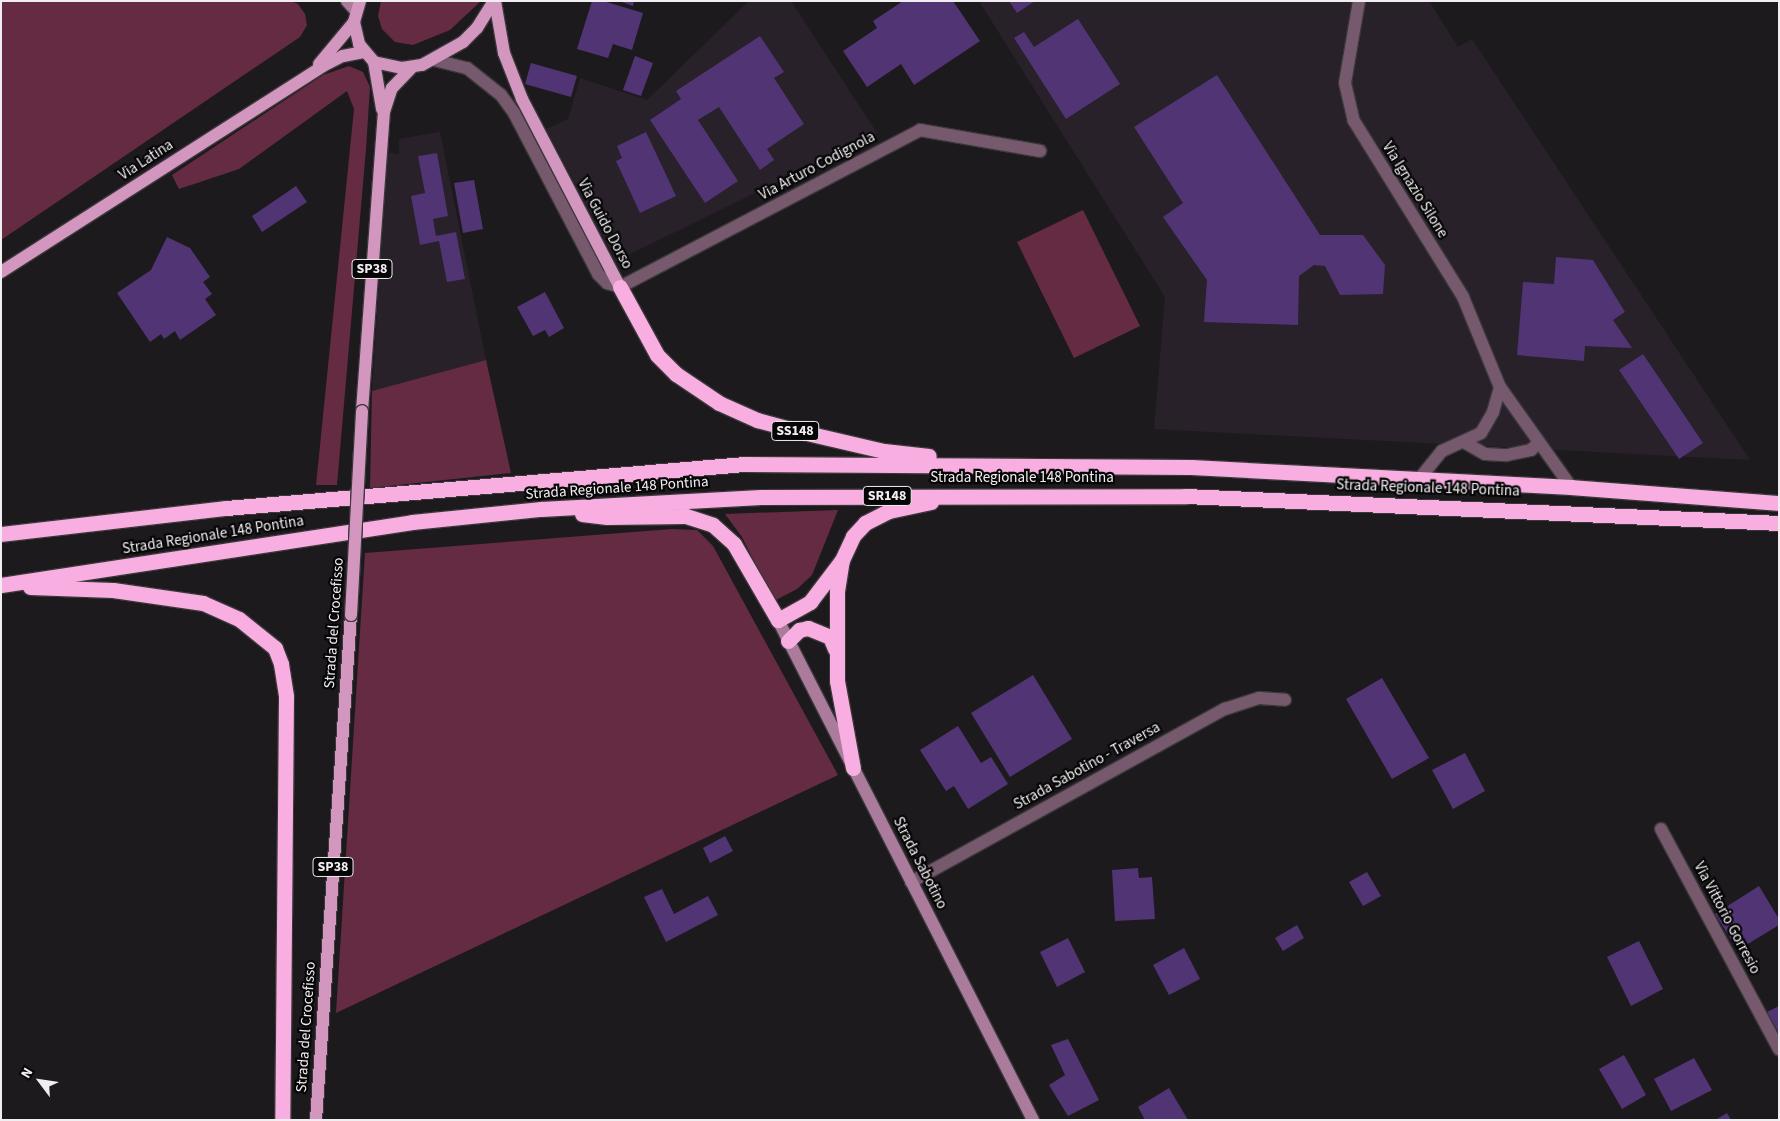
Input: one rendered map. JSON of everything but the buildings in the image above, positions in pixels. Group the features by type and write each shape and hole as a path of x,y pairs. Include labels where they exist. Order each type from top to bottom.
{"highway":[{"name":"SS148","path":"620,287 648,341 666,364 704,394 736,411 798,432 884,451 1030,465"},
{"name":"Strada Regionale 148 Pontina","path":"1,534 226,508 745,464 1190,467 1571,487 1779,503"},
{"name":"Strada Regionale 148 Pontina","path":"1,586 412,522 541,509 761,497 968,495 1185,496 1779,523"},
{"path":"541,509 607,517 686,516 706,521 734,544 778,620 810,602 842,560 853,536 872,519 889,511 968,495"},
{"path":"842,560 837,592 837,681 853,768"},
{"path":"1,586 113,590 204,604 239,619 274,648 281,664 286,697 282,1120"},
{"path":"788,641 799,630 813,629 830,638 836,651"}],"main road":[{"path":"354,9 355,36 364,52 374,62 391,68 411,68 434,60 470,35 494,1"},
{"name":"Via Guido Dorso","path":"494,1 504,53 522,99 620,287"},
{"name":"Via Latina","path":"309,75 354,9"},
{"name":"Via Latina","path":"1,272 309,75 343,56 364,52"},
{"name":"Strada del Crocefisso","path":"374,62 382,128"},
{"name":"Strada del Crocefisso","path":"316,1120 382,128 392,88 411,68"}],"street":[{"name":"Via Ignazio Silone","path":"1359,1 1345,82 1351,114 1463,297 1500,387 1571,487"},
{"name":"Via Guido Dorso","path":"434,60 467,68 501,95 514,113 598,274 607,283 620,287"},
{"name":"Via Arturo Codignola","path":"620,287 920,130 1040,151"},
{"path":"1420,478 1442,451 1481,433 1493,412 1500,387"},
{"path":"1464,442 1485,454 1508,455 1531,450 1538,443"},
{"name":"Strada Sabotino","path":"778,620 1033,1120"},
{"name":"Strada Sabotino - Traversa","path":"911,882 1225,709 1259,698 1285,700"},
{"name":"Via Vittorio Gorresio","path":"1661,829 1779,1049"}],"shaded area":[{"path":"1,1 291,1 298,4 305,14 307,25 300,37 1,240"},
{"path":"381,1 481,1 450,30 413,45 395,42 382,29 378,16"},
{"path":"749,1 791,1 877,133 616,261 546,129 568,119 580,78 647,100"},
{"path":"979,1 1429,1 1458,47 1472,39 1750,460 1154,429 1165,297"},
{"path":"349,66 363,72 370,87 366,149 337,485 316,485 354,109 347,91 239,169 179,189 172,175 323,75"},
{"path":"440,132 486,360 372,391 387,152 399,155 399,139"},
{"path":"1083,210 1140,326 1074,358 1017,242"},
{"path":"486,360 511,473 370,488 372,391"},
{"path":"838,510 812,575 797,589 774,601 742,537 725,514"},
{"path":"672,529 697,530 713,546 838,775 336,1013 365,553"}]}
